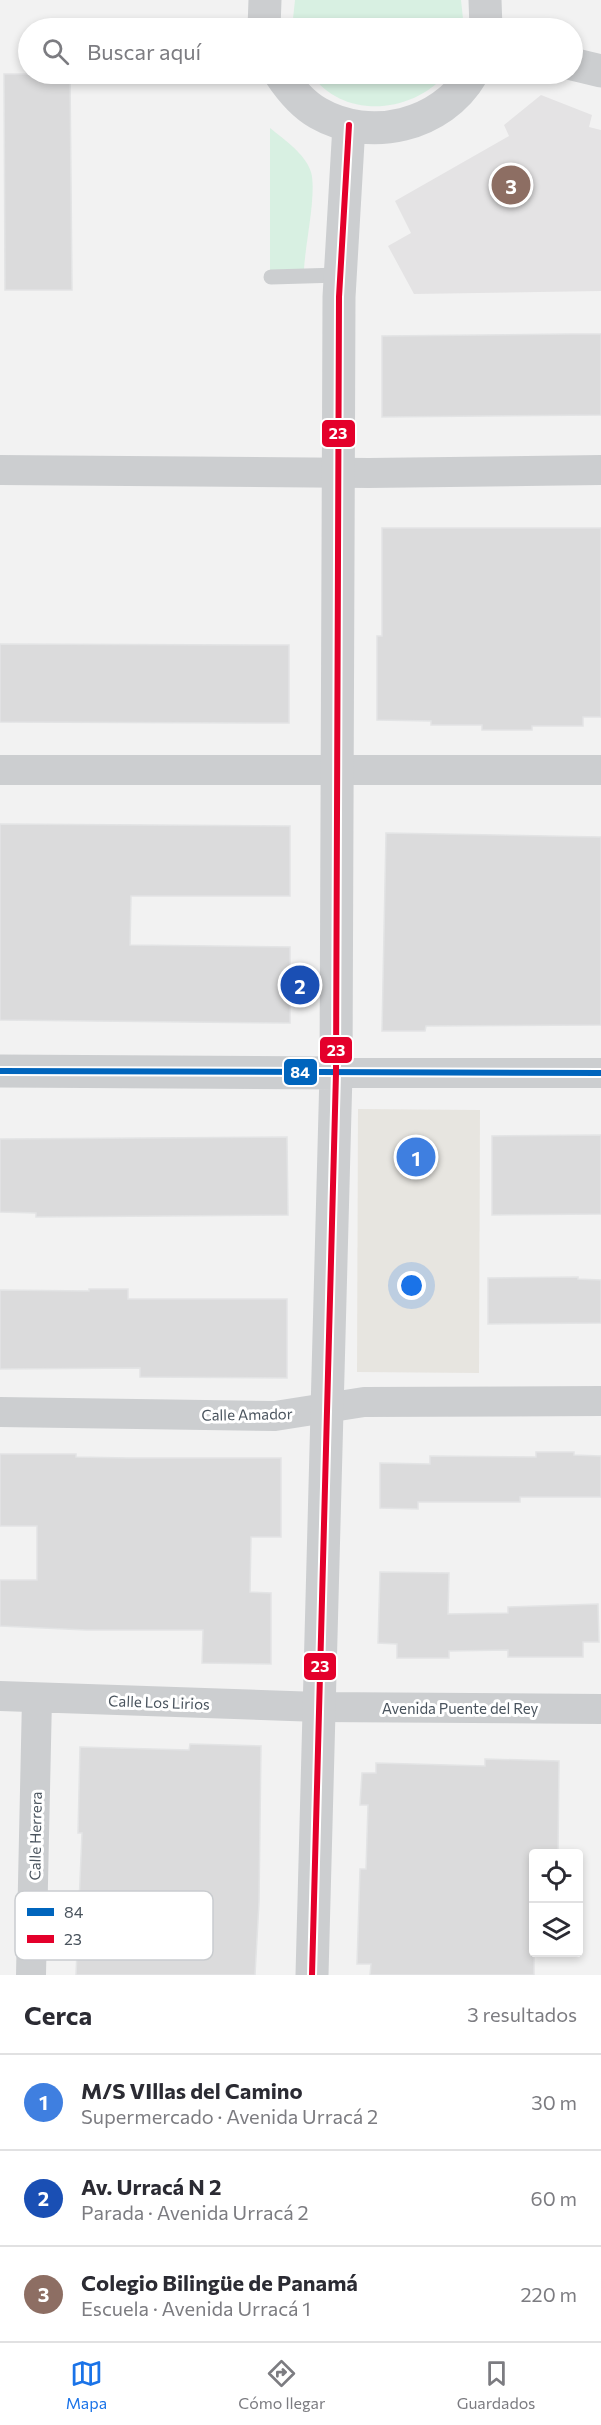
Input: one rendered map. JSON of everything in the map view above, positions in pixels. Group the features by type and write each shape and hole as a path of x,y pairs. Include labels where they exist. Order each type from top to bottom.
{"street":[{"path":"264,18 265,0"},
{"path":"486,0 486,18"},
{"path":"583,66 601,71"},
{"path":"287,84 292,92 318,113 349,125 384,129 418,121 448,103 464,84"},
{"path":"312,1975 336,1073 338,771 336,473 339,275 349,125"},
{"path":"0,470 336,473 601,470"},
{"path":"0,770 601,770"},
{"path":"0,1071 601,1072"},
{"name":"Calle Amador","path":"0,1412 275,1416 327,1410 364,1402 601,1401"},
{"name":"Calle Los Lirios","path":"0,1696 319,1707"},
{"name":"Calle Herrera","path":"34,1891 37,1698"},
{"name":"Avenida Puente del Rey","path":"319,1707 601,1708"},
{"name":"Calle Herrera","path":"32,1960 32,1975"}],"lane":[{"path":"271,278 339,275"}],"shaded area":[{"path":"541,95 592,115 589,127 601,130 601,291 414,294 388,246 411,233 395,201 509,136 504,125"},
{"path":"358,1109 480,1110 479,1373 357,1372"}],"green space":[{"path":"295,0 461,0 463,18 293,18"},
{"path":"320,84 435,84 415,97 397,104 378,106 359,105 341,99"},
{"path":"270,128 299,153 311,172 313,193 304,270 270,270"}],"building":[{"path":"4,74 18,74 18,84 70,84 72,290 5,290"},
{"path":"601,334 601,415 382,417 382,336"},
{"path":"382,528 601,528 601,717 583,717 583,726 532,726 532,730 482,730 482,725 431,725 431,721 377,720 377,636 382,636"},
{"path":"0,644 289,645 289,723 0,722"},
{"path":"0,824 290,826 290,896 131,896 130,945 290,947 290,1023 0,1020"},
{"path":"386,833 601,837 601,1025 426,1026 425,1031 382,1031"},
{"path":"601,1135 601,1214 492,1215 492,1136"},
{"path":"287,1137 288,1215 36,1217 36,1213 0,1212 0,1139"},
{"path":"578,1277 578,1279 601,1280 601,1323 488,1324 488,1278"},
{"path":"89,1289 128,1289 128,1299 287,1299 287,1378 140,1377 140,1368 0,1369 0,1290 89,1291"},
{"path":"536,1452 574,1452 574,1455 601,1456 601,1497 520,1497 520,1502 418,1502 418,1509 380,1508 380,1463 430,1464 430,1456 536,1457"},
{"path":"0,1454 76,1454 76,1457 129,1458 281,1458 281,1537 251,1537 250,1592 271,1593 271,1664 202,1663 203,1630 86,1630 0,1626 0,1580 37,1580 37,1526 0,1526"},
{"path":"380,1572 449,1573 448,1614 508,1613 508,1607 598,1604 599,1642 583,1642 583,1657 508,1657 508,1650 449,1651 449,1658 397,1658 397,1644 378,1643"},
{"path":"190,1744 261,1746 259,1902 255,1975 76,1975 77,1960 213,1960 213,1891 80,1891 82,1833 78,1833 80,1747 189,1750"},
{"path":"485,1759 559,1761 558,1849 529,1849 529,1957 534,1957 534,1975 370,1975 371,1964 357,1964 360,1869 366,1869 368,1805 360,1805 362,1773 376,1773 376,1763 485,1766"}],"transit line":[{"name":"23","path":"312,1975 336,1073 339,297 349,125"},
{"name":"84","path":"0,1071 601,1073"}],"place":[{"name":"Colegio Bilingüe de Panamá","path":"511,185"},
{"name":"Av. Urracá N 2","path":"300,985"},
{"name":"M/S VIllas del Camino","path":"416,1157"}]}
